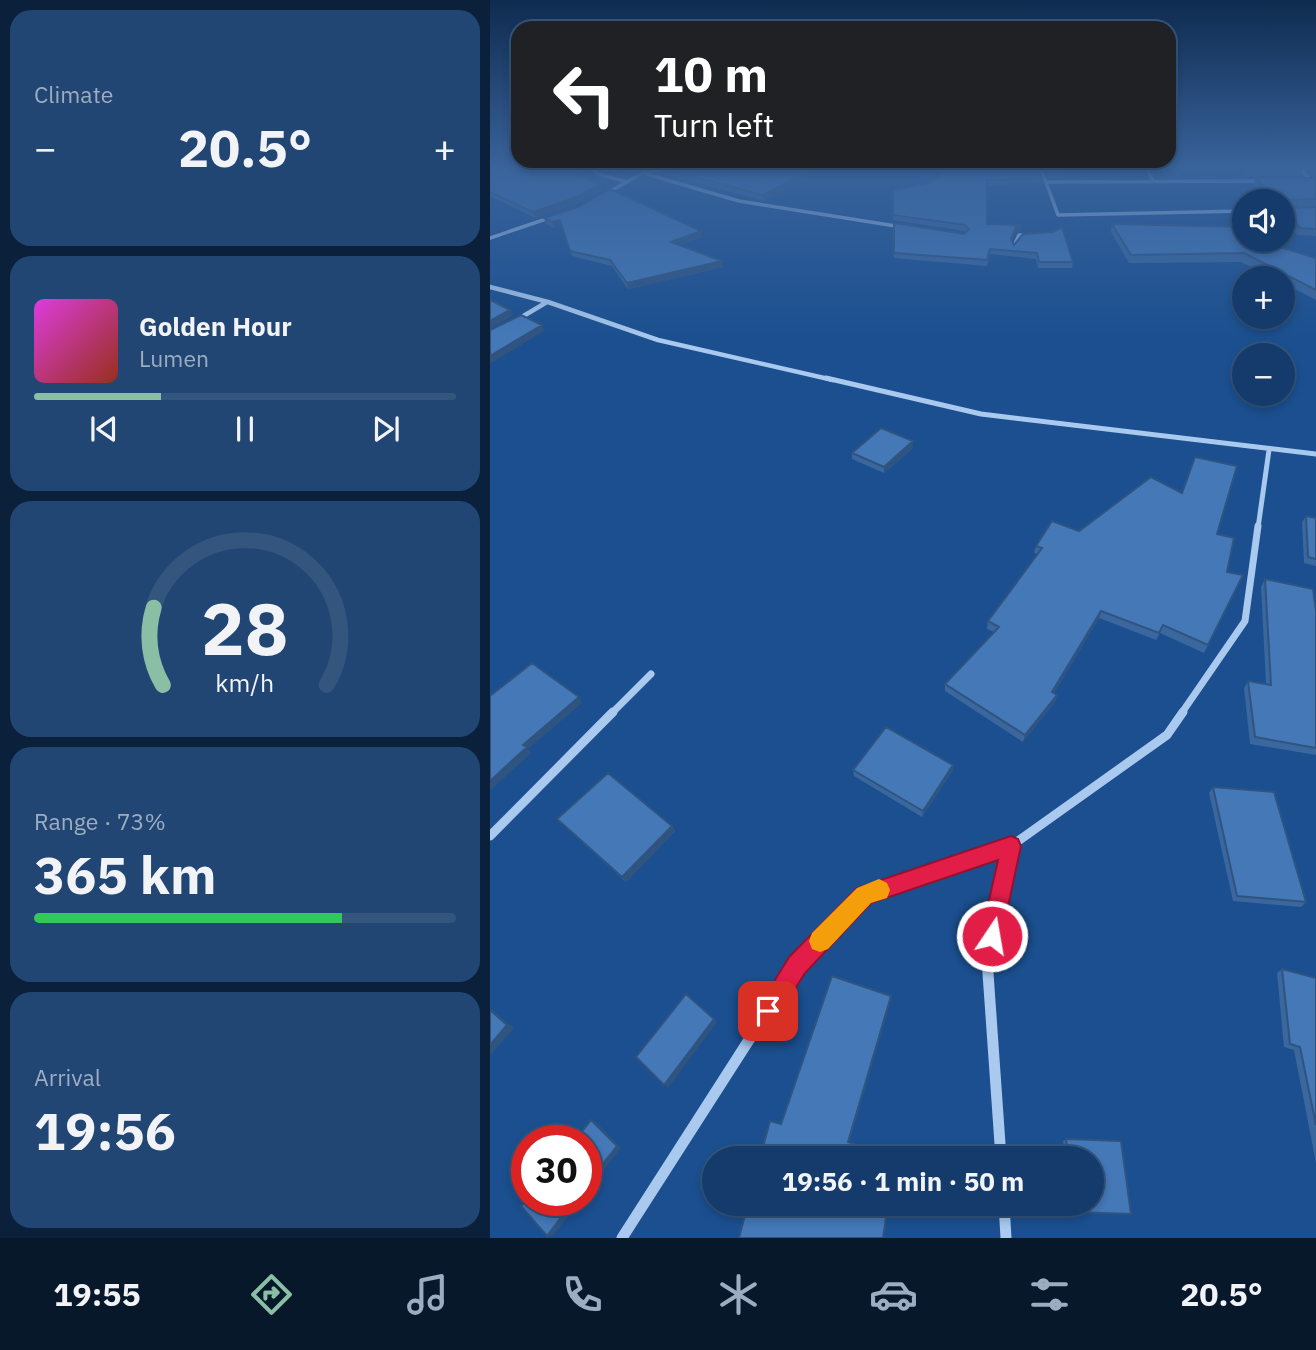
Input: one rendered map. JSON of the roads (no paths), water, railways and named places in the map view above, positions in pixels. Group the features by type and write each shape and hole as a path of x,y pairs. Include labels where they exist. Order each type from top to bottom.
{"street":[{"path":"490,238 528,225"},
{"path":"887,225 912,228"},
{"path":"1014,246 1019,236 1041,234"},
{"path":"490,288 548,302 658,340 982,414 1316,454"},
{"path":"513,321 548,302"},
{"path":"622,1238 797,965 864,895 1011,846 1167,735 1245,621 1269,450"},
{"path":"490,836 651,674"},
{"path":"1000,1146 987,959 1011,846"},
{"path":"1005,1216 1006,1238"}]}
